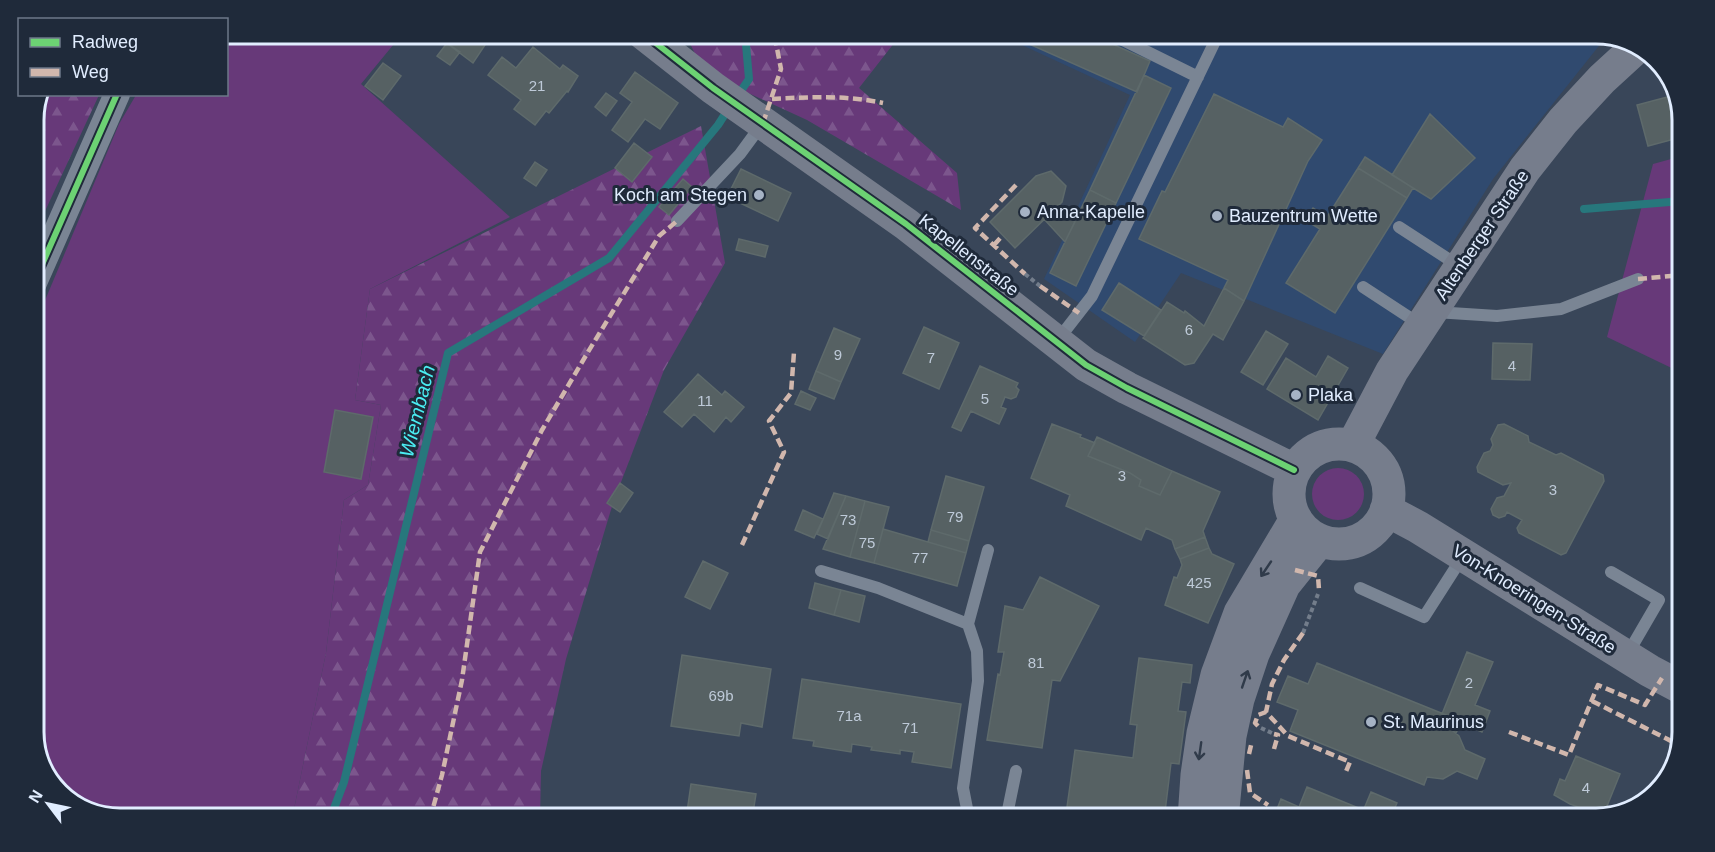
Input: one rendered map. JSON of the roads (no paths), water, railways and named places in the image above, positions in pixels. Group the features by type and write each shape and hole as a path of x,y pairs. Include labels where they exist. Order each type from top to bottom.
{"main road":[{"name":"Kapellenstraße","path":"657,44 713,88 906,224 1086,365 1127,388 1294,470"},
{"name":"Altenberger Straße","path":"1353,445 1392,371 1525,168 1563,121 1602,79 1631,52"},
{"path":"1336,443 1353,445 1368,452 1379,464 1387,478 1389,494 1386,510 1378,524 1367,536 1352,542 1336,544 1320,540 1308,533 1291,511 1289,483 1294,470 1305,456 1319,447 1336,443"},
{"name":"Von-Knoeringen-Straße","path":"1386,510 1418,527 1672,682"},
{"path":"1195,808 1203,733 1217,675 1240,613 1296,519"},
{"path":"1223,808 1230,736 1238,699 1253,654 1284,585 1320,540"}],"street":[{"path":"44,260 116,96"}],"lane":[{"path":"1131,44 1198,77"},
{"path":"1056,342 1092,296 1214,44"},
{"path":"677,221 740,154 759,120"},
{"path":"1399,227 1461,267"},
{"path":"1363,287 1426,319 1497,316 1561,309 1638,279"},
{"path":"967,808 963,788 978,681 977,651 968,624 988,550"},
{"path":"1360,588 1424,617 1463,555"},
{"path":"821,571 878,588 968,624"},
{"path":"1611,572 1659,600 1627,656"},
{"path":"1008,808 1016,771"}],"waterway":[{"name":"Wiembach","path":"736,98 749,79 746,44"},
{"name":"Wiembach","path":"334,808 344,782 448,353 609,258 718,125 729,108"},
{"path":"1584,209 1671,202"}],"place":[{"name":"Koch am Stegen","path":"759,195"},
{"name":"Anna-Kapelle","path":"1025,212"},
{"name":"Bauzentrum Wette","path":"1217,216"},
{"name":"Plaka","path":"1296,395"},
{"name":"St. Maurinus","path":"1371,722"}]}
